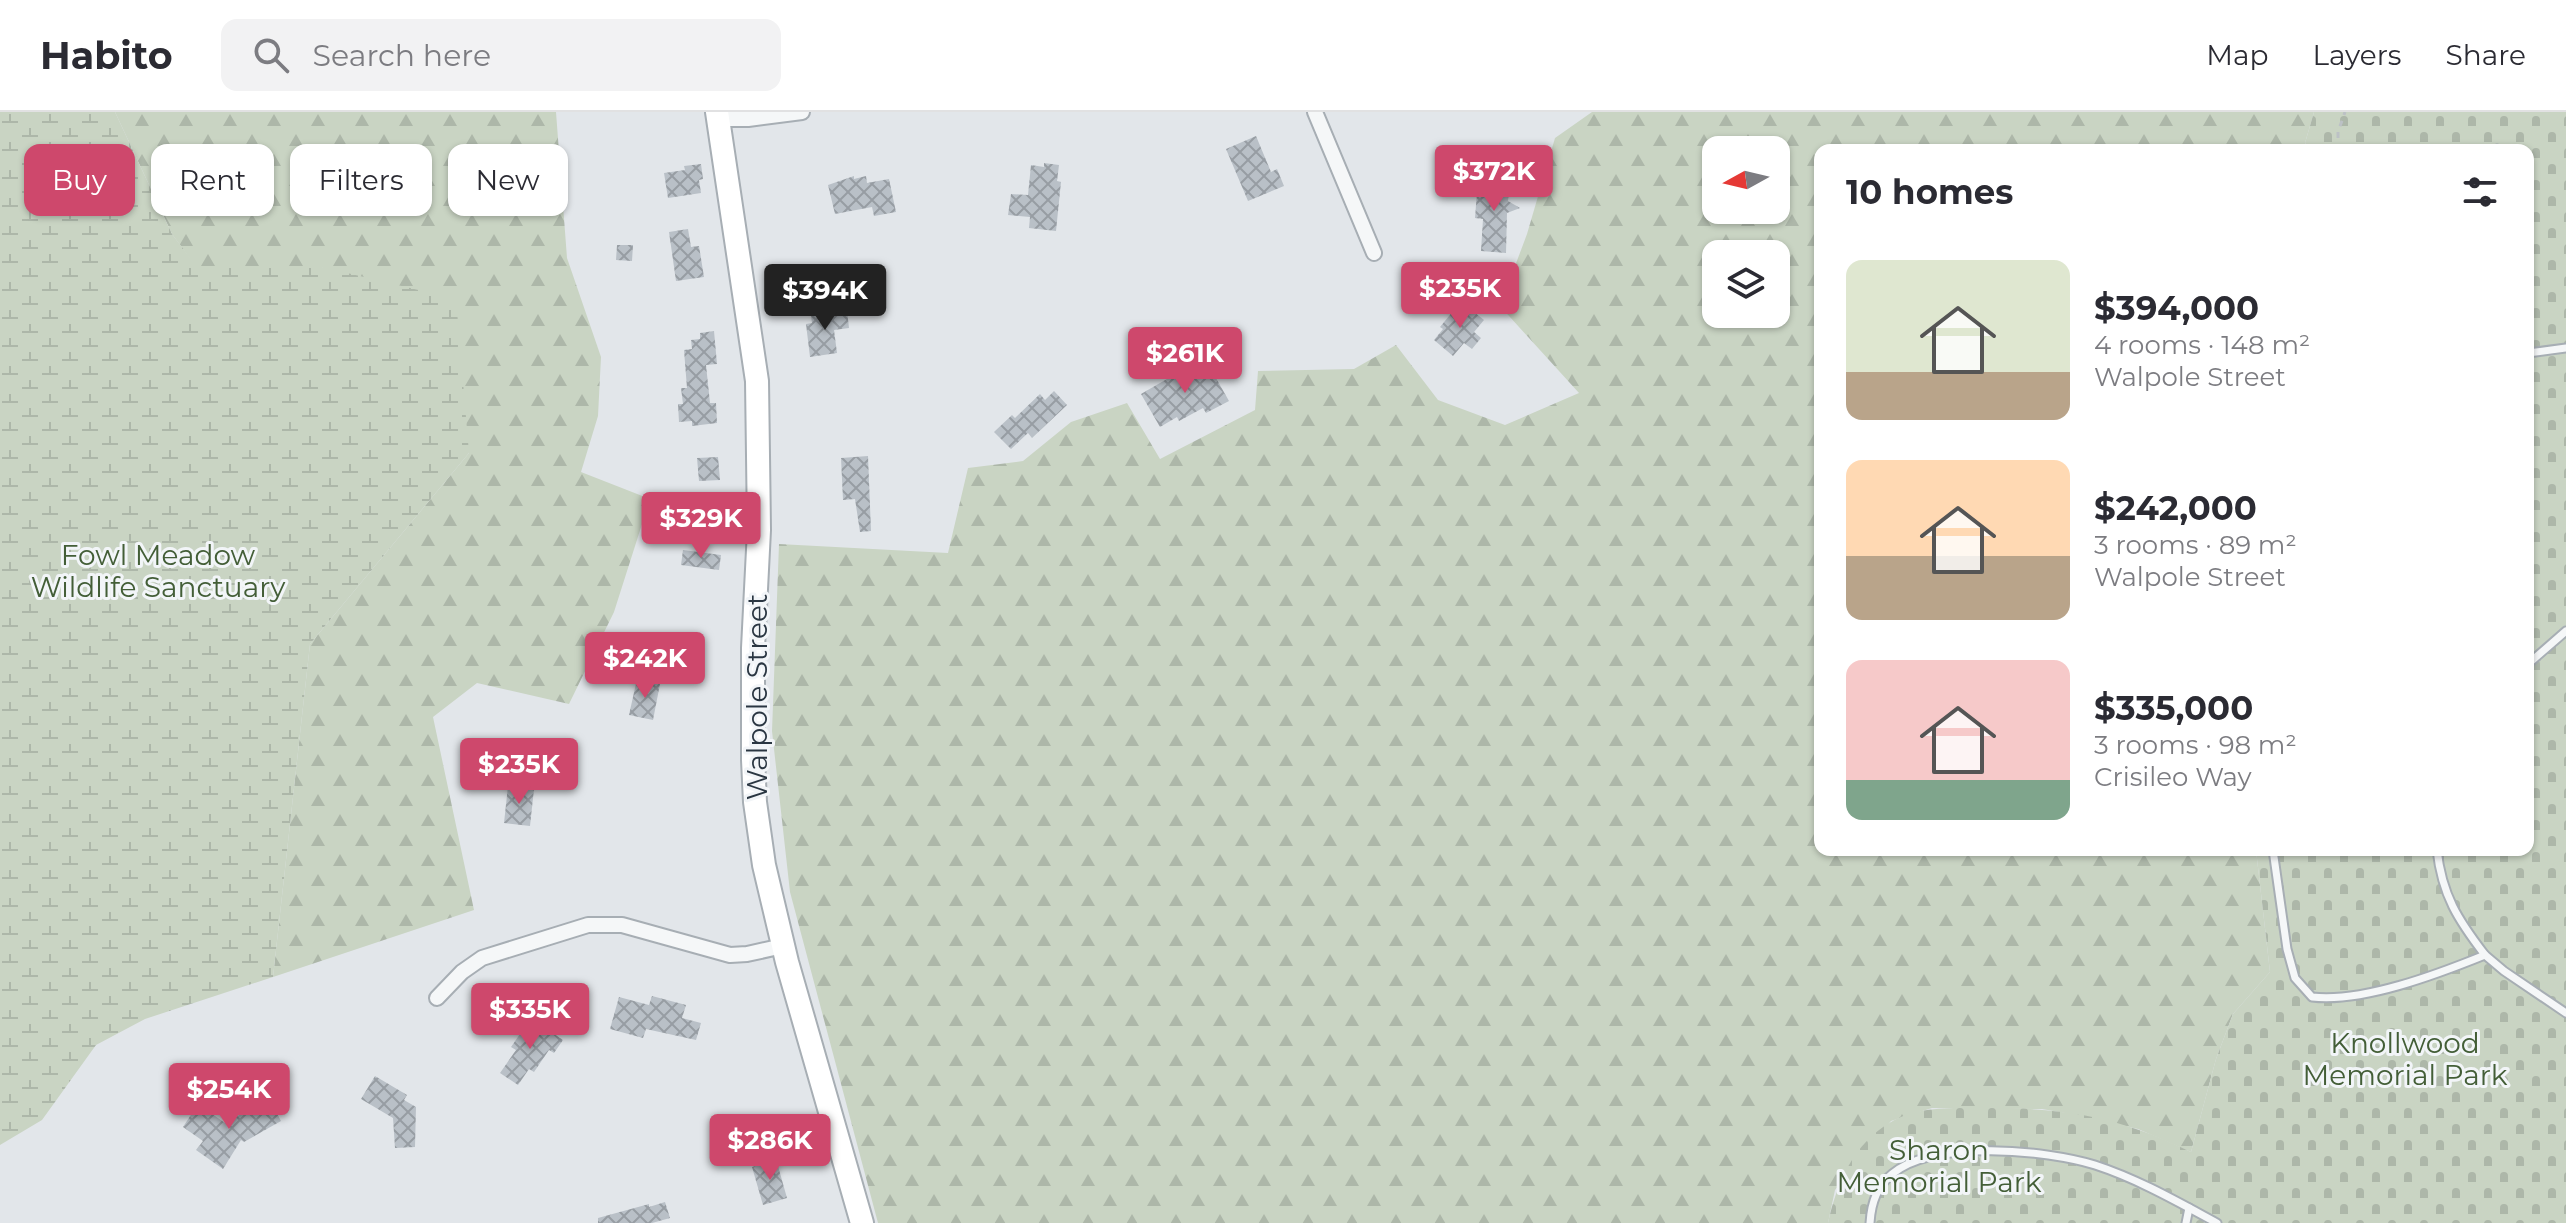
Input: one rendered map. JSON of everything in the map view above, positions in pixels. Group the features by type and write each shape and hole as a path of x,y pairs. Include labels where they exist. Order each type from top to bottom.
{"main road":[{"name":"Walpole Street","path":"718,115 757,381 759,530 753,648 755,802 764,865 783,946 862,1223"}],"street":[{"path":"718,115 748,119 802,112"},
{"path":"1315,112 1374,253"},
{"path":"437,998 462,972 482,958 588,925 622,925 730,955 783,946"}],"lane":[{"path":"2534,352 2566,348"},
{"path":"2534,659 2566,631"},
{"path":"2274,856 2291,964 2295,978 2312,997 2350,997 2454,968 2485,955"},
{"path":"2438,856 2447,895 2461,923 2485,955 2566,1013"},
{"path":"1870,1223 1874,1199 1893,1173 1922,1158 1963,1152 2022,1152 2062,1157 2095,1166 2132,1180 2217,1223"},
{"path":"2186,1223 2189,1208"}],"path":[{"path":"2338,144 2338,132 2345,112"}],"green space":[{"name":"Fowl Meadow Wildlife Sanctuary","path":"0,112 115,112 130,144 24,144 24,216 135,216 135,155 151,189 151,216 164,216 172,234 197,267 322,267 456,299 469,453 310,644 273,977 145,1019 96,1045 42,1120 0,1145"},
{"path":"115,112 556,112 558,144 448,144 448,216 564,216 567,258 601,357 598,416 581,472 650,499 614,612 569,704 477,683 433,717 474,910 273,977 310,644 469,453 322,267 196,267 172,234 164,216 274,216 274,144 151,144 151,189 135,155 135,144 130,144"},
{"path":"1592,112 2314,112 2305,144 1814,144 1814,856 2257,856 2270,972 2233,1014 2216,1059 2191,1152 2138,1129 2042,1109 1932,1108 1891,1121 1835,1190 1828,1223 878,1223 790,892 772,731 779,544 948,553 968,468 1023,461 1071,422 1127,403 1160,459 1255,410 1258,371 1354,369 1396,345 1438,400 1505,425 1579,393 1500,306 1527,234 1555,138"},
{"name":"Knollwood Memorial Park","path":"2314,112 2566,112 2566,1223 1828,1223 1842,1179 1866,1141 1891,1122 1919,1111 1990,1108 2077,1114 2119,1123 2191,1152 2216,1059 2233,1014 2270,972 2257,856 2534,856 2534,144 2305,143"}],"building":[{"path":"1256,136 1271,172 1277,169 1284,186 1248,201 1226,149"},
{"path":"1044,163 1059,165 1057,181 1061,182 1056,231 1029,228 1030,217 1008,215 1011,194 1028,195 1031,165 1044,167"},
{"path":"701,164 701,193 668,198 664,173"},
{"path":"854,176 854,179 866,176 867,183 889,179 896,212 874,216 872,207 835,214 828,185"},
{"path":"1478,179 1510,181 1508,201 1520,208 1507,213 1506,253 1481,251 1483,219 1475,218"},
{"path":"688,229 691,247 699,246 704,277 676,281 669,232"},
{"path":"617,245 633,245 632,261 616,260"},
{"path":"1464,304 1484,320 1474,332 1481,338 1472,349 1464,343 1453,356 1434,340 1454,310 1457,313"},
{"path":"847,310 849,328 834,330 837,353 810,357 806,324 812,323 811,316"},
{"path":"714,331 717,364 706,365 710,403 716,403 717,423 692,426 692,421 679,422 678,404 683,404 681,388 687,388 684,350 692,349 691,340 700,339 700,333"},
{"path":"1198,361 1205,375 1212,371 1229,401 1206,413 1203,408 1179,421 1177,417 1160,427 1141,394"},
{"path":"1054,391 1067,405 1032,438 1028,433 1011,449 994,432 1012,415 1015,418 1040,394 1045,400"},
{"path":"868,456 871,531 860,532 855,499 843,500 841,458"},
{"path":"718,457 720,480 699,481 697,458"},
{"path":"683,550 721,555 719,570 681,565"},
{"path":"637,679 660,684 653,720 629,715"},
{"path":"508,786 534,789 530,826 504,823"},
{"path":"652,996 686,1005 682,1018 701,1023 696,1040 646,1029 643,1038 610,1029 619,997 649,1005"},
{"path":"531,1018 563,1040 554,1053 549,1050 534,1072 529,1069 518,1085 500,1073 516,1050 511,1047"},
{"path":"375,1076 407,1095 404,1100 416,1107 415,1147 395,1148 393,1118 361,1099"},
{"path":"271,1102 281,1121 244,1142 241,1140 223,1169 196,1150 203,1141 183,1127 198,1104 225,1123 262,1103 263,1106"},
{"path":"776,1159 787,1198 763,1205 752,1167"},
{"path":"665,1202 670,1218 652,1223 598,1223 598,1218"}],"park label":[{"name":"Sharon Memorial Park","path":"1939,1166"}]}
